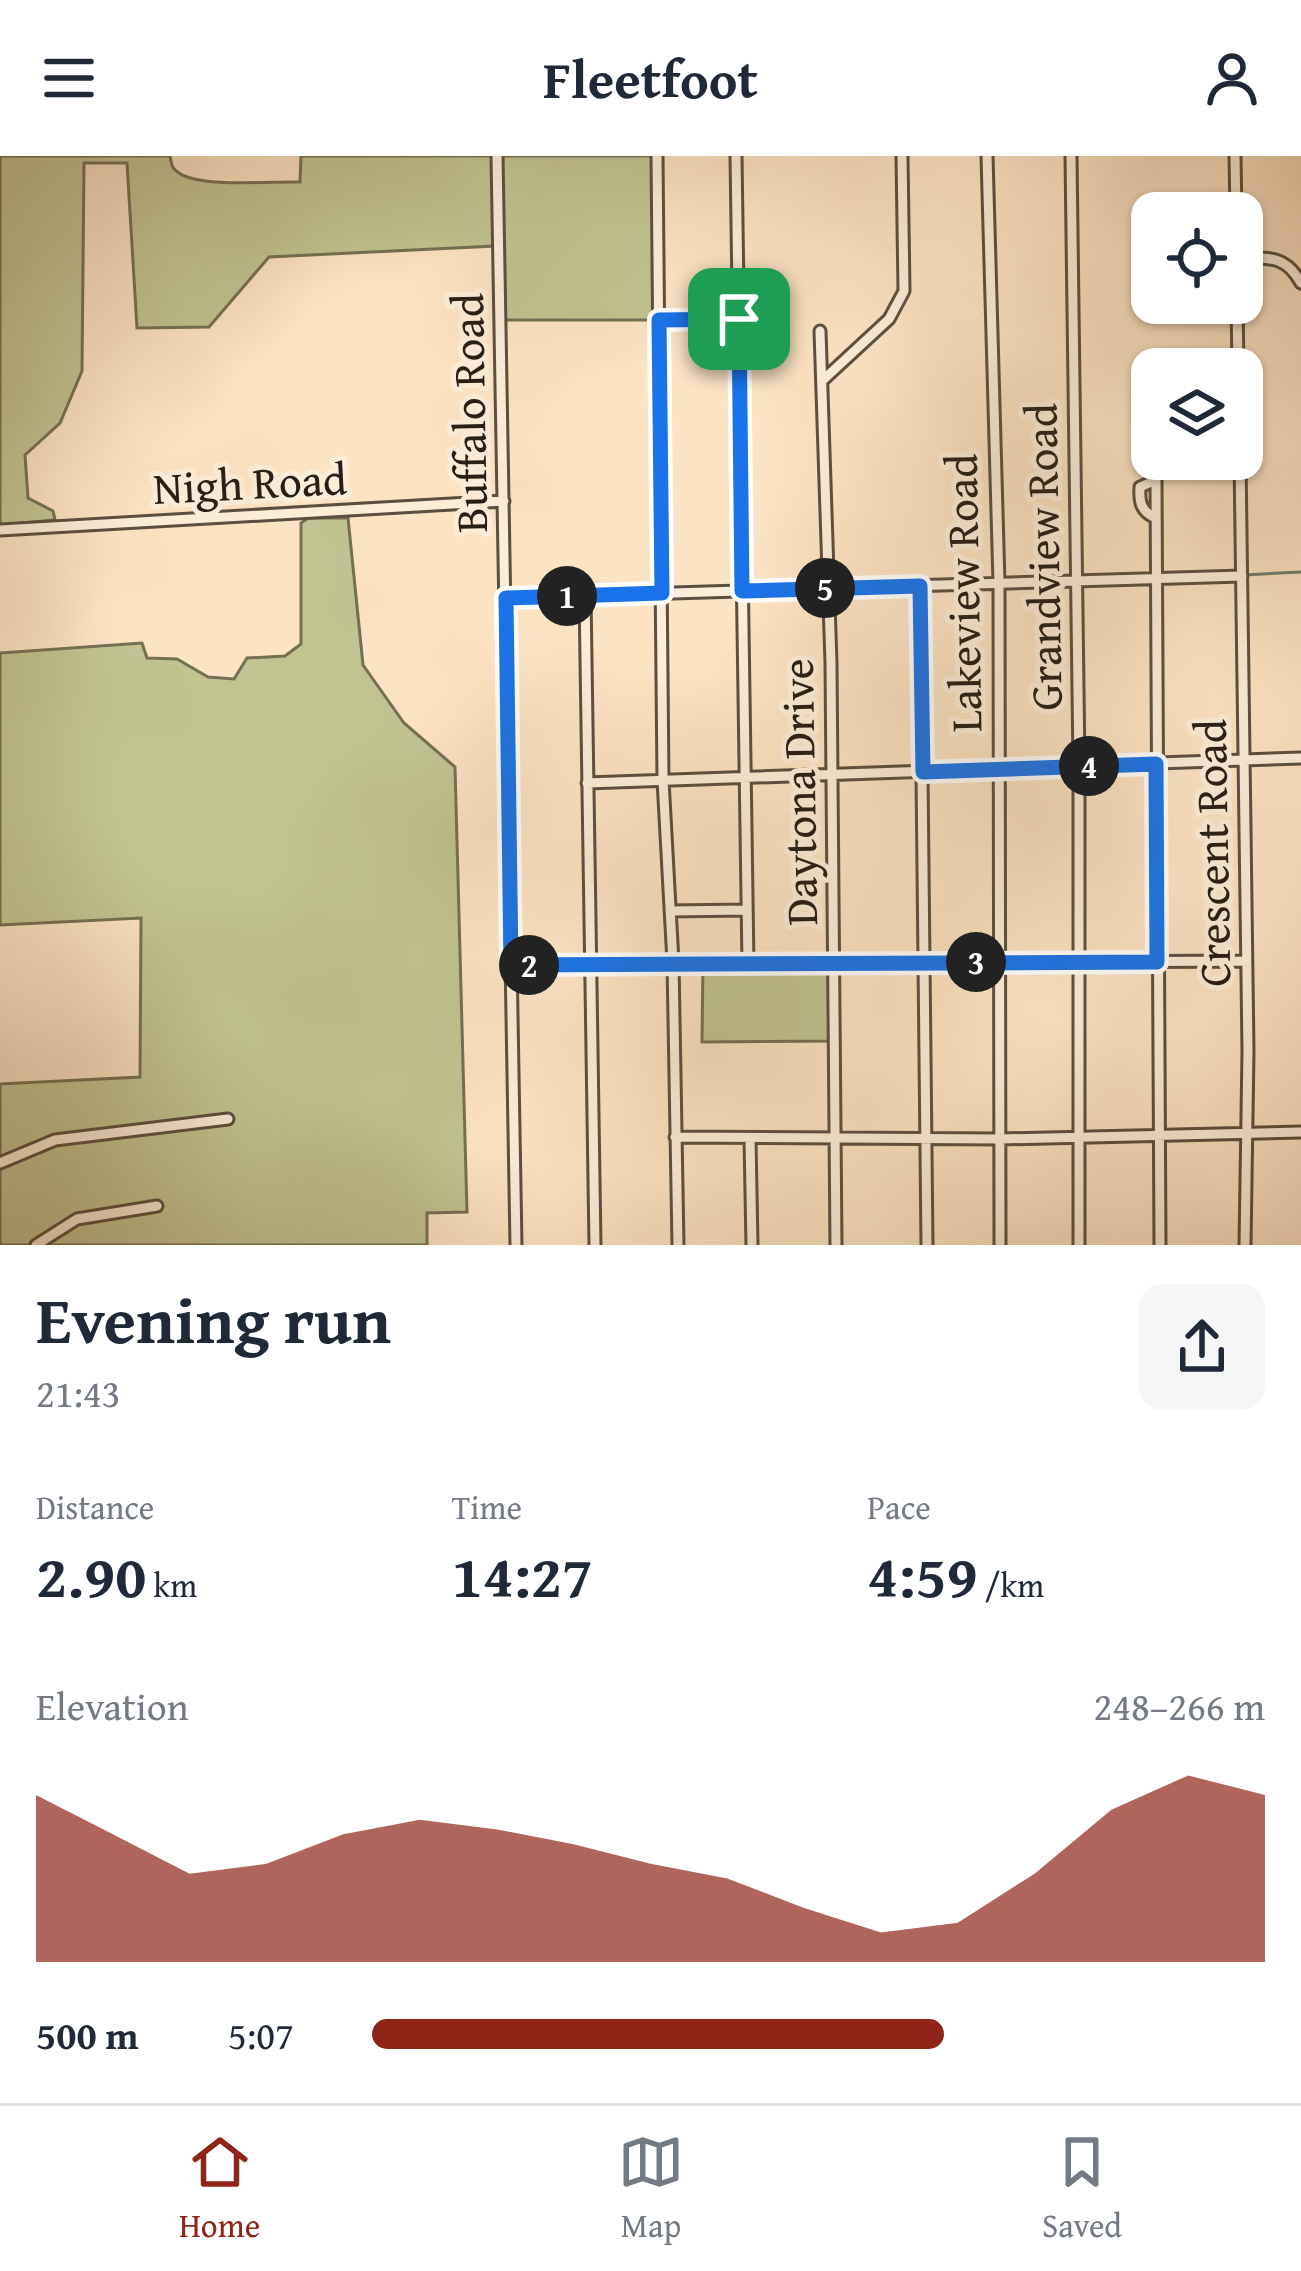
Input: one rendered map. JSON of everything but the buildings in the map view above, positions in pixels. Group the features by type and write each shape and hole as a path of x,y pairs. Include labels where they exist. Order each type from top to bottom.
{"street":[{"name":"Buffalo Road","path":"497,156 516,1245"},
{"path":"657,156 663,780 673,962 678,1245"},
{"path":"736,156 748,964"},
{"path":"823,380 889,320 904,291 902,156"},
{"name":"Lakeview Road","path":"987,156 999,583 1000,1245"},
{"name":"Grandview Road","path":"1071,156 1079,1245"},
{"path":"1234,156 1235,192"},
{"path":"1263,258 1286,262 1301,284"},
{"path":"659,320 767,319"},
{"name":"Daytona Drive","path":"820,331 830,588 836,1245"},
{"name":"Crescent Road","path":"1240,480 1245,1245"},
{"name":"Nigh Road","path":"0,530 504,501"},
{"path":"1156,518 1160,1245"},
{"path":"506,598 1242,573"},
{"path":"920,586 927,1245"},
{"path":"584,596 595,1245"},
{"path":"587,783 1301,758"},
{"path":"670,910 747,910"},
{"path":"511,965 1246,961"},
{"path":"0,1163 55,1140 228,1119"},
{"path":"675,1137 1000,1139 1301,1132"},
{"path":"750,1139 752,1245"},
{"path":"36,1245 77,1220 157,1206"}],"green space":[{"path":"0,156 170,156 174,170 189,178 237,183 300,182 301,156 493,156 495,246 269,257 209,327 137,328 127,163 84,163 82,371 60,423 25,455 28,498 53,511 55,520 0,525"},
{"path":"498,156 656,156 659,320 500,320"},
{"path":"308,518 348,518 363,665 404,723 455,767 467,1212 427,1213 427,1245 0,1245 0,1084 140,1077 141,918 0,925 0,653 142,643 147,658 177,659 208,677 234,679 247,658 285,656 301,644 301,523"},
{"path":"703,962 834,964 835,1041 702,1042"}],"waterway":[{"path":"1243,575 1301,572"}],"route":[{"path":"739,319 742,591 920,586 923,772 1156,764 1157,962 511,965 506,598 662,593 659,320 739,319"}]}
